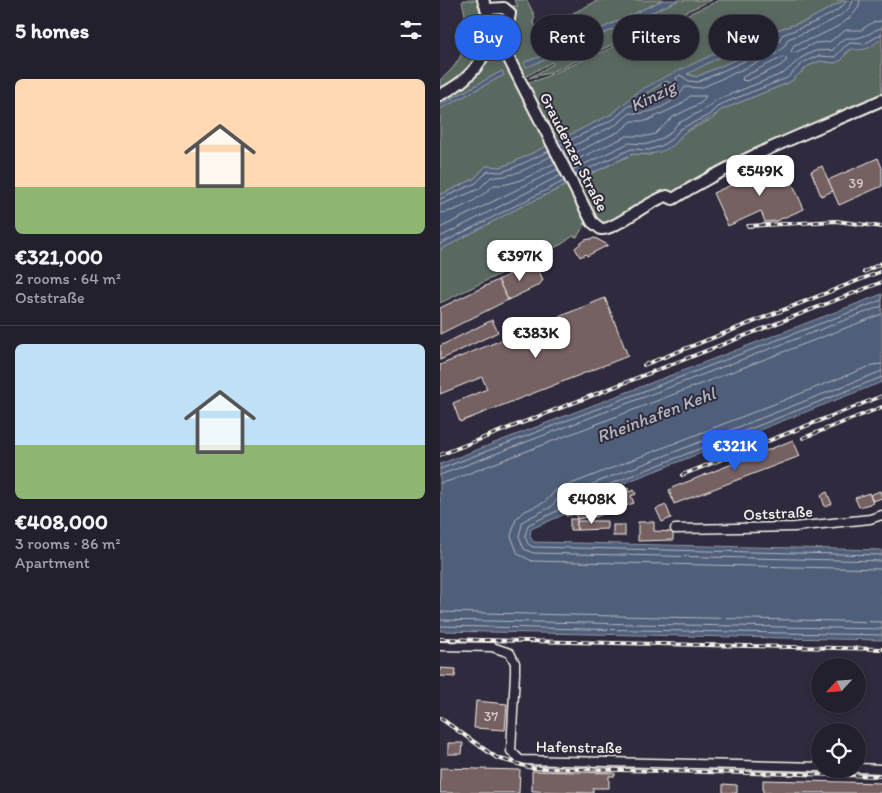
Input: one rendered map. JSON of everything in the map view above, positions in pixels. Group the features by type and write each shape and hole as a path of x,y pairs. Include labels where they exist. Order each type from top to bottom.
{"street":[{"name":"Graudenzer Straße","path":"484,4 504,8 510,13 505,47 523,87 591,219 597,227 609,229 639,208 667,196 673,199 699,183 741,162 882,100"},
{"path":"440,94 466,79 483,57 489,32 484,4"},
{"name":"Oststraße","path":"676,529 794,527 870,519 882,515"},
{"name":"Hafenstraße","path":"440,646 492,647 510,653 515,663 511,751 515,758 520,760 811,767"},
{"path":"866,768 882,769"}],"green space":[{"path":"464,0 477,0 482,15 465,15 462,2"},
{"path":"514,0 527,0 534,15 531,15 531,60 525,62 578,60 549,73 529,78 553,64 552,62 523,78 513,60 521,60 521,15 512,15 511,6 518,6"},
{"path":"599,0 663,0 631,15 613,15 613,23 603,28 603,15 569,15"},
{"path":"679,0 712,0 679,15 645,15"},
{"path":"720,0 845,0 806,21 778,30 778,15 709,15 709,57 639,91 612,114 512,163 501,167 486,166 474,179 440,195 440,109 504,75 502,71 440,105 440,98 471,79 478,60 512,60 531,92 527,82 538,80 584,60 603,60 603,51 613,47 613,60 699,60 699,15 686,15"},
{"path":"613,29 613,44 603,49 603,34"},
{"path":"882,38 882,96 679,191 643,203 610,225 583,223 584,226 577,237 573,236 562,244 440,303 440,250 518,208 633,154 650,155 677,142 683,133 712,119 721,110 790,82 808,66 820,61 835,63 853,48 864,49"},
{"path":"458,60 477,60 467,73 440,90 440,80"},
{"path":"713,60 735,60 696,77 687,73"},
{"path":"666,81 671,81 672,88 641,103 636,103 638,98"}],"water":[{"path":"663,0 679,0 645,15 631,15"},
{"path":"845,0 882,0 882,38 874,45 860,50 851,49 842,60 835,63 820,61 808,66 790,82 721,110 682,135 677,142 667,149 650,154 632,154 518,208 440,250 440,195 474,179 486,166 501,167 512,163 612,114 639,91 709,56 709,60 714,60 687,74 696,77 735,60 778,60 778,30 806,21","holes":["666,81 673,84 672,88 641,103 636,103 638,98"]},
{"path":"613,23 613,29 603,34 603,28"},
{"path":"531,60 544,60 526,67 524,62"},
{"path":"502,71 504,75 440,109 440,105"},
{"name":"Rheinhafen Kehl","path":"882,294 882,382 563,507 565,514 531,529 530,536 533,542 882,550 882,640 440,631 440,464"}],"building":[{"path":"878,158 882,168 882,186 839,205 828,180"},
{"path":"783,162 804,209 776,221 765,222 761,211 728,226 713,193"},
{"path":"822,166 833,191 821,196 811,171"},
{"path":"595,238 608,245 587,256 586,254 580,257 575,248 585,240"},
{"path":"528,265 530,270 539,271 543,280 539,285 508,300 498,280"},
{"path":"498,280 508,300 440,334 440,308"},
{"path":"605,298 628,356 460,422 453,403 487,389 482,377 440,394 440,365"},
{"path":"492,320 498,332 440,360 440,346"},
{"path":"793,440 800,456 674,504 669,490 674,487"},
{"path":"628,488 629,492 634,490 636,494 631,496 634,503 595,517 589,502"},
{"path":"880,491 882,498 873,501 870,495"},
{"path":"827,492 832,504 825,507 821,495"},
{"path":"869,493 873,503 859,507 855,498"},
{"path":"589,503 592,516 577,519 576,514 566,516 564,508"},
{"path":"666,505 671,518 662,522 656,509"},
{"path":"570,519 577,519 577,530 570,530"},
{"path":"577,521 607,521 607,529 577,530"},
{"path":"638,522 654,522 654,531 673,532 673,540 638,541"},
{"path":"613,525 625,525 625,536 613,536"},
{"path":"440,668 456,669 455,677 440,676"},
{"path":"476,701 507,704 505,730 474,728"},
{"path":"448,743 463,743 462,754 448,754"},
{"path":"440,768 520,770 519,793 440,793"},
{"path":"532,771 615,773 615,776 609,776 609,788 593,788 593,793 532,791"},
{"path":"763,780 882,783 882,793 763,793"},
{"path":"723,784 737,785 737,793 723,793"}],"railway":[{"path":"748,226 836,221 882,227"},
{"path":"864,272 882,263"},
{"path":"644,365 882,271"},
{"path":"440,455 882,282"},
{"path":"682,475 882,396"},
{"path":"803,438 882,407"},
{"path":"440,639 882,649"},
{"path":"440,718 497,758 532,768 882,776"}],"water label":[{"name":"Kinzig","path":"653,96"}]}
